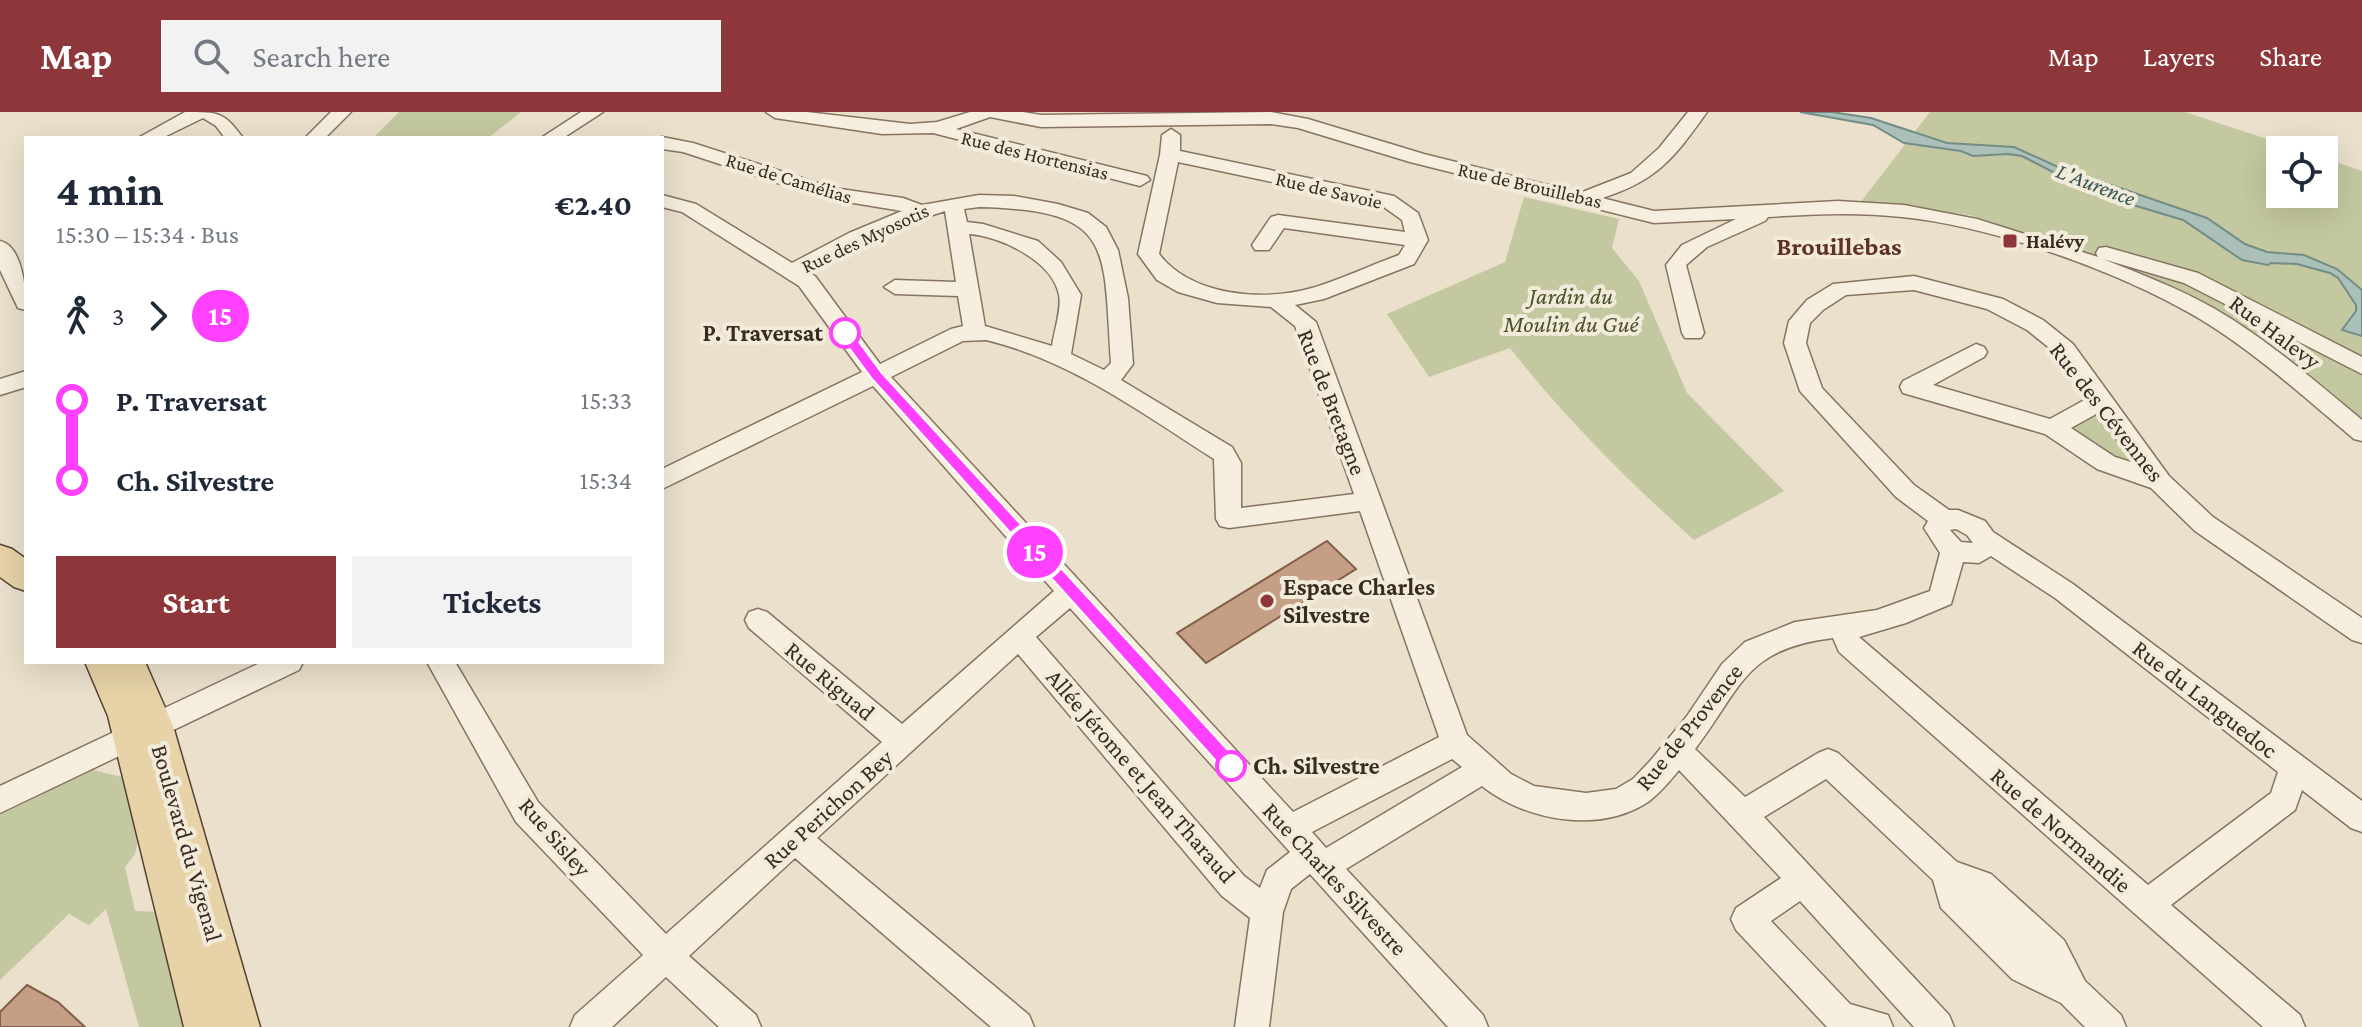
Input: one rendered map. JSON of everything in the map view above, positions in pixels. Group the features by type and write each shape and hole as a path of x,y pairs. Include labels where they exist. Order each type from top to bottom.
{"main road":[{"path":"0,537 24,552"},
{"path":"0,558 24,576"},
{"name":"Boulevard du Vigenal","path":"104,664 125,708 143,731 238,1027"},
{"name":"Boulevard du Vigenal","path":"127,664 206,1027"}],"street":[{"path":"151,136 200,112"},
{"path":"207,112 223,122 233,136"},
{"path":"316,136 342,112"},
{"path":"553,136 594,112"},
{"path":"775,112 879,129 972,120 986,112"},
{"name":"Rue de Brouillebas","path":"993,112 1041,121 1162,128 1197,118 1271,118 1301,123 1417,158 1654,217 1838,207 1904,211 1970,223 2067,252"},
{"path":"1585,198 1626,184 1644,173 1665,153 1698,112"},
{"name":"Rue des Hortensias","path":"932,126 954,135 1140,180"},
{"path":"1162,128 1148,254 1164,275 1186,287 1217,296 1276,301 1316,294 1407,259 1418,240 1275,214 1262,245"},
{"name":"Rue de Savoie","path":"1162,128 1387,200 1411,217 1418,240"},
{"name":"Rue de Camélias","path":"664,143 686,147 830,194 903,204 916,210"},
{"name":"Rue des Myosotis","path":"793,271 916,210 952,201 1015,200 1070,212 1101,234 1109,252 1122,364 1107,382"},
{"path":"952,201 960,228 975,330"},
{"name":"Rue Charles Silvestre","path":"664,202 689,208 807,281 877,376 1471,1027"},
{"path":"1693,333 1676,265 1679,257 1690,247 1762,215 1767,209"},
{"path":"960,228 976,228 1031,246 1054,267 1070,295 1063,349 1056,357"},
{"path":"0,247 24,299"},
{"name":"Rue Halevy","path":"2067,252 2143,275 2207,314 2274,359 2362,433"},
{"path":"2143,275 2191,278 2362,366"},
{"name":"Rue des Cévennes","path":"1944,520 1905,491 1812,391 1795,343 1800,321 1815,305 1841,289 1914,283 1995,304 2035,325 2065,349 2160,482 2204,524 2362,632"},
{"path":"895,287 969,289"},
{"path":"1305,322 1316,294"},
{"name":"Rue de Bretagne","path":"1276,301 1305,322 1455,743"},
{"path":"664,479 959,334 975,330 1006,335 1107,382 1223,453 1229,463 1229,519 1369,501"},
{"path":"1976,352 1911,387 2053,428 2106,463 2160,482"},
{"path":"0,387 24,380"},
{"path":"2053,428 2102,400"},
{"path":"1958,519 1973,525 1985,539 1986,545 1979,553 1953,551 1940,540 1937,528 1944,520 1958,519"},
{"name":"Rue du Languedoc","path":"1985,539 2064,591 2294,767 2284,801 2146,905"},
{"name":"Rue de Provence","path":"1455,743 1503,785 1555,806 1590,807 1633,796 1648,785 1700,720 1733,667 1757,648 1791,635 1912,611 1942,597 1953,551"},
{"name":"Rue Perichon Bey","path":"587,1027 1071,592"},
{"name":"Rue Riguad","path":"758,620 902,742"},
{"name":"Rue de Normandie","path":"1841,627 1849,644 2288,1027"},
{"name":"Allée Jérome et Jean Tharaud","path":"1019,636 1233,886 1267,912"},
{"path":"0,800 285,664"},
{"name":"Rue Sisley","path":"442,664 527,812 666,956 744,1027"},
{"path":"1289,829 1455,743"},
{"path":"1675,751 1693,764 1742,814 1937,1027"},
{"path":"1742,814 1828,762 1947,873 1952,898 2024,968 2073,992 2109,1027"},
{"path":"2294,767 2362,818"},
{"path":"1252,1027 1267,912 1278,880 1484,769"},
{"path":"795,839 1017,1027"},
{"path":"1803,881 1747,919 1841,1018 1876,1027"}],"green space":[{"path":"399,112 521,112 491,136 375,136"},
{"path":"1930,112 2185,112 2266,139 2266,208 2338,208 2338,163 2362,171 2362,422 2155,284 2083,251 1970,215 1860,203"},
{"name":"Jardin du Moulin du Gué","path":"1524,197 1619,219 1612,248 1639,281 1687,393 1784,491 1694,540 1598,448 1510,348 1429,377 1387,314 1505,262"},
{"path":"2095,413 2100,413 2135,460 2129,465 2068,431"},
{"path":"93,770 122,777 138,840 135,854 125,867 135,911 161,912 186,1027 139,1027 106,909 89,925 69,914 0,980 0,815"}],"water":[{"name":"L'Aurence","path":"1800,112 1832,112 1871,118 1947,143 2014,147 2078,176 2207,218 2245,244 2267,252 2304,255 2337,269 2362,290 2362,336 2342,330 2356,311 2356,305 2338,278 2330,273 2297,264 2268,265 2242,260 2183,220 2123,202 2088,184 2070,181 2022,156 1973,156 1961,151 1904,143 1873,125"}],"building":[{"name":"Espace Charles Silvestre","path":"1327,541 1356,569 1206,663 1177,633"},
{"path":"27,985 58,1002 85,1027 0,1027 0,1012"}],"bus line":[{"name":"15","path":"845,333 877,376 1231,766"}],"place":[{"name":"Halévy","path":"2010,241"},
{"name":"P. Traversat","path":"845,333"},
{"name":"Espace Charles Silvestre","path":"1267,601"},
{"name":"Ch. Silvestre","path":"1231,766"}],"district":[{"name":"Brouillebas","path":"1839,246"}]}
